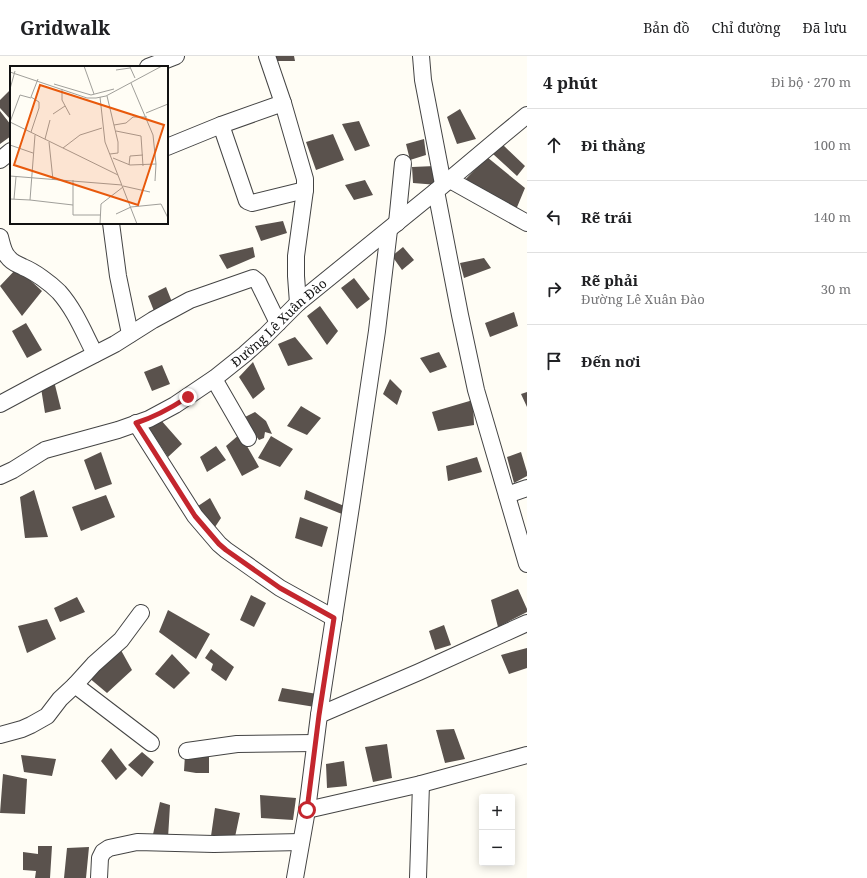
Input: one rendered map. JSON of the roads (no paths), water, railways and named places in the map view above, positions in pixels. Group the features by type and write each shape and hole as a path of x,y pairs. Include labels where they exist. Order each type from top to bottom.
{"street":[{"path":"151,66 176,56"},
{"path":"267,56 283,103 305,179 305,190 296,256 298,303"},
{"path":"422,56 423,80 443,185 460,315 476,390 508,494 527,564"},
{"path":"168,147 221,125 283,103"},
{"name":"Đường Lê Xuân Đào","path":"0,476 13,470 45,450 118,430 149,419 166,410 214,379 265,336 298,303 527,116"},
{"path":"221,125 247,201 252,203 305,190"},
{"path":"0,160 10,152"},
{"path":"295,878 307,810 319,715 403,163"},
{"path":"443,185 527,223"},
{"path":"111,224 118,276 130,334"},
{"path":"0,237 6,256 10,260 24,267 58,291 76,317 95,354"},
{"path":"0,404 115,344 153,320 190,300 253,278 258,282 278,323"},
{"path":"214,379 248,438"},
{"path":"136,423 195,516 219,544 280,588 334,618"},
{"path":"508,494 527,488"},
{"path":"0,735 22,729 47,716 60,699 94,664 121,640 142,613"},
{"path":"319,715 527,623"},
{"path":"75,685 151,743"},
{"path":"187,751 237,744 316,743"},
{"path":"307,810 421,784 527,755"},
{"path":"418,878 421,784"},
{"path":"98,878 100,858 103,852 109,848 137,842 214,844 301,842"}]}
